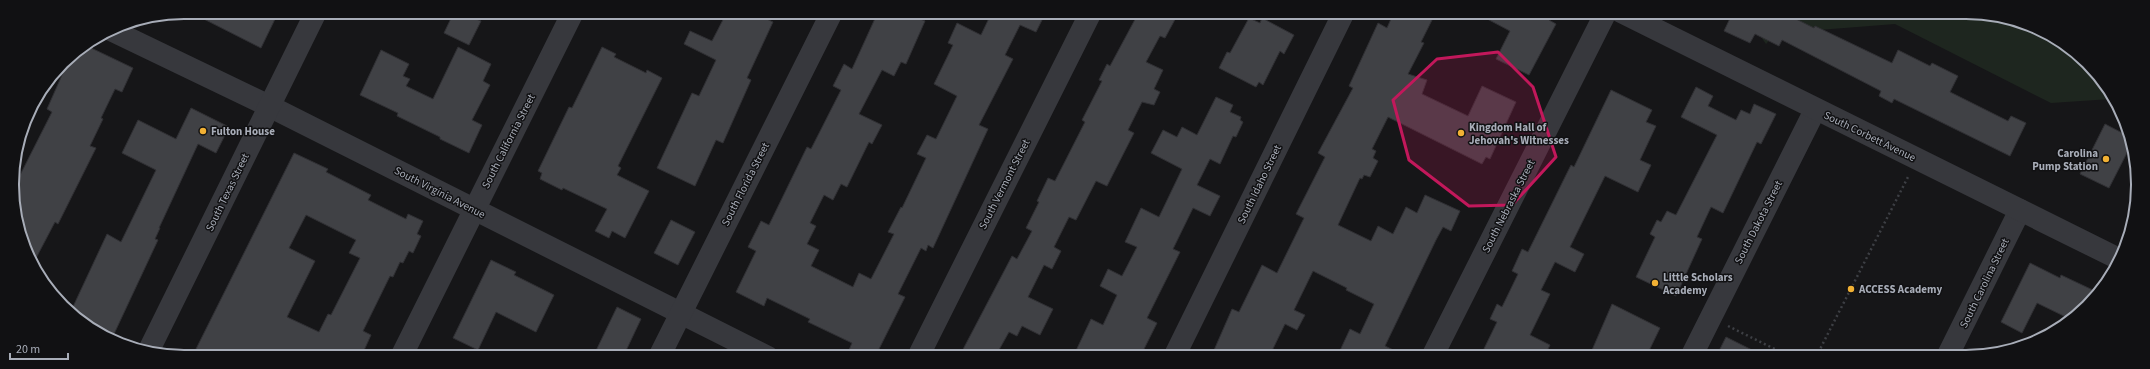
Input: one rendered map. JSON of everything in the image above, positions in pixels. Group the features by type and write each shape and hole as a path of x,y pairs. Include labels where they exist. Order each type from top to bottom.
{"street":[{"name":"South Texas Street","path":"150,346 312,19"},
{"name":"South California Street","path":"404,350 569,19"},
{"name":"South Florida Street","path":"662,350 828,19"},
{"name":"South Vermont Street","path":"922,350 1087,19"},
{"name":"South Idaho Street","path":"1177,350 1341,19"},
{"name":"South Nebraska Street","path":"1436,350 1602,19"},
{"name":"South Corbett Avenue","path":"1635,19 1815,110 2114,257"},
{"name":"South Virginia Avenue","path":"118,33 269,106 754,350"},
{"name":"South Dakota Street","path":"1694,350 1815,110"},
{"name":"South Carolina Street","path":"1950,350 2020,210"}],"path":[{"path":"1820,350 1917,159"},
{"path":"1711,317 1777,350"}],"highlighted area":[{"path":"1498,52 1533,87 1556,157 1512,205 1469,206 1409,160 1393,100 1437,59"}],"shaded area":[{"path":"1753,19 1788,19 1766,44 1753,25"},
{"path":"1797,19 1976,19 1998,22 2039,36 2066,53 2083,67 2107,99 2051,103 1895,24 1806,31"}],"building":[{"path":"204,19 275,19 261,48"},
{"path":"451,19 476,19 481,21 469,45 444,33"},
{"path":"723,19 767,19 773,22 747,78 751,80 723,143 716,140 695,186 657,168 692,93 699,96 716,60 684,44 690,31 712,41"},
{"path":"875,19 920,19 925,21 906,64 901,62 894,76 882,70 859,114 882,125 872,144 869,142 847,187 841,184 833,200 824,195 810,223 816,226 807,244 819,250 811,266 853,287 859,273 871,279 894,234 888,232 901,207 902,208 926,158 917,154 927,135 936,139 957,96 934,84 953,45 948,43 957,23 981,35 989,19 1042,19 1036,32 1020,25 1005,55 1013,59 979,125 988,129 933,248 928,245 926,251 921,248 898,294 905,297 878,350 849,350 852,343 808,322 810,319 767,298 764,306 736,292 756,251 748,247 761,221 769,225 807,147 811,149 841,90 833,86 844,64 852,69"},
{"path":"1135,19 1175,19 1165,38 1160,36 1146,62 1163,70 1154,89 1160,92 1154,105 1142,102 1128,130 1134,133 1107,186 1096,181 1076,220 1069,217 1054,247 1061,251 1052,269 1044,265 1028,297 1053,309 1040,335 1022,326 1017,336 1009,332 999,350 963,350 1012,256 1017,259 1032,231 1026,228 1039,202 1037,201 1048,178 1055,181 1085,122 1082,120 1102,81 1099,80 1107,64 1110,66"},
{"path":"1248,19 1260,23 1262,19 1264,19 1294,35 1284,54 1280,51 1263,85 1259,82 1256,87 1219,68 1227,52 1230,53"},
{"path":"1391,19 1432,19 1421,42 1424,43 1408,74 1427,80 1422,94 1468,116 1482,86 1516,102 1490,159 1486,157 1482,164 1388,117 1372,149 1376,151 1373,158 1378,161 1370,177 1364,175 1362,179 1360,178 1338,225 1371,241 1378,226 1393,234 1406,207 1417,213 1425,195 1460,211 1451,231 1443,227 1385,346 1393,350 1340,350 1350,329 1360,334 1374,304 1346,290 1347,288 1313,271 1294,310 1305,315 1297,330 1285,324 1272,350 1214,350 1232,309 1239,312 1262,265 1277,273 1304,218 1296,214 1325,157 1318,153 1353,88 1349,86 1378,23 1387,28"},
{"path":"1487,19 1550,19 1556,24 1529,75 1496,59 1510,31"},
{"path":"1730,19 1796,19 1814,28 1815,26 1892,63 1898,50 1930,66 1932,63 1958,76 1950,92 2008,121 2011,116 2026,123 2010,156 1894,99 1892,103 1879,96 1881,91 1782,40 1779,46 1755,34 1750,43 1724,31"},
{"path":"458,47 491,64 483,81 490,85 472,120 482,125 469,153 397,116 398,113 360,95 381,50 409,64 403,76 410,79 406,86 433,99"},
{"path":"602,47 616,54 614,57 646,73 647,70 662,78 618,166 621,168 617,175 649,191 625,238 612,231 609,238 595,231 607,209 540,179 542,173 538,171 569,107 572,108"},
{"path":"91,48 133,68 122,92 115,89 90,146 96,148 58,224 55,222 36,258 22,217 19,195 19,177 52,112 47,109 64,70"},
{"path":"1696,87 1713,96 1708,106 1736,120 1741,110 1750,114 1754,104 1776,114 1761,144 1757,142 1723,213 1711,207 1697,237 1702,239 1676,296 1636,277 1655,237 1650,234 1657,220 1661,222 1667,211 1676,215 1717,135 1681,117"},
{"path":"1611,90 1652,110 1646,122 1656,126 1640,160 1651,165 1638,192 1605,176 1570,247 1584,254 1575,272 1555,262 1541,290 1550,294 1530,335 1550,345 1548,350 1483,350 1497,322 1490,319 1497,304 1502,307 1518,274 1512,271 1522,249 1528,252 1571,165 1574,167"},
{"path":"1216,97 1233,105 1230,112 1241,117 1240,120 1243,122 1236,137 1233,136 1220,164 1210,159 1197,185 1220,196 1210,216 1193,208 1173,249 1180,252 1147,318 1157,323 1144,350 1076,350 1091,319 1103,325 1117,295 1100,286 1108,269 1122,276 1137,247 1125,242 1141,208 1159,217 1182,169 1151,153 1163,130 1177,137 1182,127 1197,135"},
{"path":"191,108 229,127 216,153 198,144 159,228 155,239 158,240 114,334 102,328 73,307 107,234 121,242 156,170 122,153 138,120 176,139"},
{"name":"Carolina Pump Station","path":"2105,124 2123,133 2128,151 2109,188 2080,174"},
{"path":"294,153 328,169 326,172 371,195 368,200 406,219 408,214 423,221 417,234 421,236 413,253 409,251 403,263 400,262 393,277 390,276 363,331 371,335 364,350 196,350","holes":["306,215 356,240 349,253 360,258 331,315 328,314 319,332 287,317 315,261 289,248"]},
{"path":"671,220 695,232 678,265 654,253"},
{"path":"491,260 516,272 514,275 554,295 536,332 496,312 478,350 453,338"},
{"path":"2030,263 2060,278 2061,275 2093,290 2083,302 2065,317 2037,303 2022,333 2001,322"},
{"path":"1612,304 1660,328 1649,350 1592,350"},
{"path":"617,307 641,319 626,350 596,350"},
{"path":"1726,337 1752,350 1720,350"}],"place":[{"name":"Fulton House","path":"203,131"},
{"name":"Kingdom Hall of Jehovah's Witnesses","path":"1461,133"},
{"name":"Carolina Pump Station","path":"2106,159"},
{"name":"Little Scholars Academy","path":"1655,283"},
{"name":"ACCESS Academy","path":"1851,289"}]}
